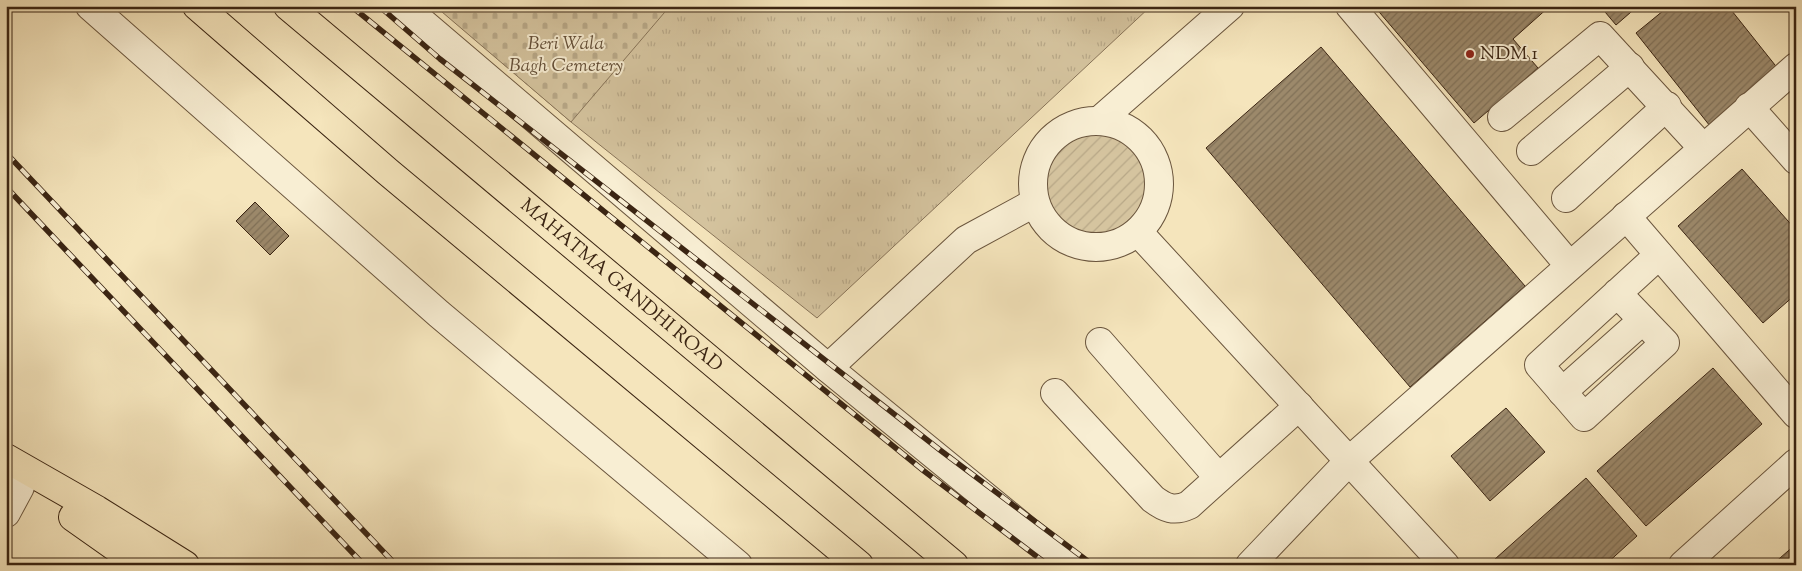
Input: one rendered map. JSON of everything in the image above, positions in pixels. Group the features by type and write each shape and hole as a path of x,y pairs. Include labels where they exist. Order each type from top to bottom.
{"main road":[{"path":"197,6 388,172 859,565"},
{"name":"MAHATMA GANDHI ROAD","path":"288,6 954,565"},
{"path":"6,458 97,510 185,565"},
{"path":"13,484 88,525 141,565"}],"street":[{"path":"90,6 440,314 738,565"},
{"path":"403,6 828,368 1069,565"},
{"path":"1100,120 1230,6"},
{"path":"1350,6 1569,265"},
{"path":"1502,117 1600,36 1667,106 1703,148"},
{"path":"1531,151 1630,67"},
{"path":"1250,565 1350,460 1569,265 1796,67"},
{"path":"1566,198 1667,106"},
{"path":"1749,107 1796,160"},
{"path":"1100,120 1123,126 1144,142 1154,158 1160,189 1153,212 1138,232 1114,246 1091,248 1066,241 1047,226 1034,203 1032,180 1038,156 1054,136 1077,123 1100,120"},
{"path":"828,368 966,240 1034,203"},
{"path":"1626,216 1796,414"},
{"path":"1138,232 1445,565"},
{"path":"1617,293 1665,343 1584,417 1539,366 1617,293 1659,255"},
{"path":"1100,342 1218,477"},
{"path":"1055,393 1153,499 1165,508 1181,508 1189,505 1299,406"},
{"path":"1684,565 1796,463"},
{"path":"6,513 13,484"}],"green space":[{"name":"Beri Wala Bagh Cemetery","path":"435,6 670,6 571,122"},
{"path":"436,6 1151,6 817,318 571,122"},
{"path":"1096,133 1117,137 1135,149 1147,167 1151,188 1147,209 1135,227 1117,239 1096,243 1075,239 1057,227 1045,209 1041,188 1045,167 1057,149 1075,137"}],"building":[{"name":"NDM 1","path":"1374,6 1550,6 1513,39 1538,68 1474,123"},
{"path":"1600,6 1638,6 1616,25"},
{"path":"1669,6 1728,6 1779,70 1710,126 1636,33"},
{"path":"1321,47 1525,286 1410,387 1206,148"},
{"path":"1742,169 1796,230 1796,294 1763,323 1678,226"},
{"path":"255,202 289,236 270,255 236,221"},
{"path":"1713,368 1762,424 1646,526 1597,471"},
{"path":"1506,408 1545,452 1490,501 1451,456"},
{"path":"1586,478 1637,536 1605,565 1499,565 1495,559"},
{"path":"1796,544 1796,565 1772,565"}],"railway":[{"path":"351,6 924,471 1048,565"},
{"path":"379,6 440,59 940,450 1093,565"},
{"path":"6,153 396,565"},
{"path":"6,187 364,565"}],"place":[{"name":"NDM 1","path":"1470,54"}]}
